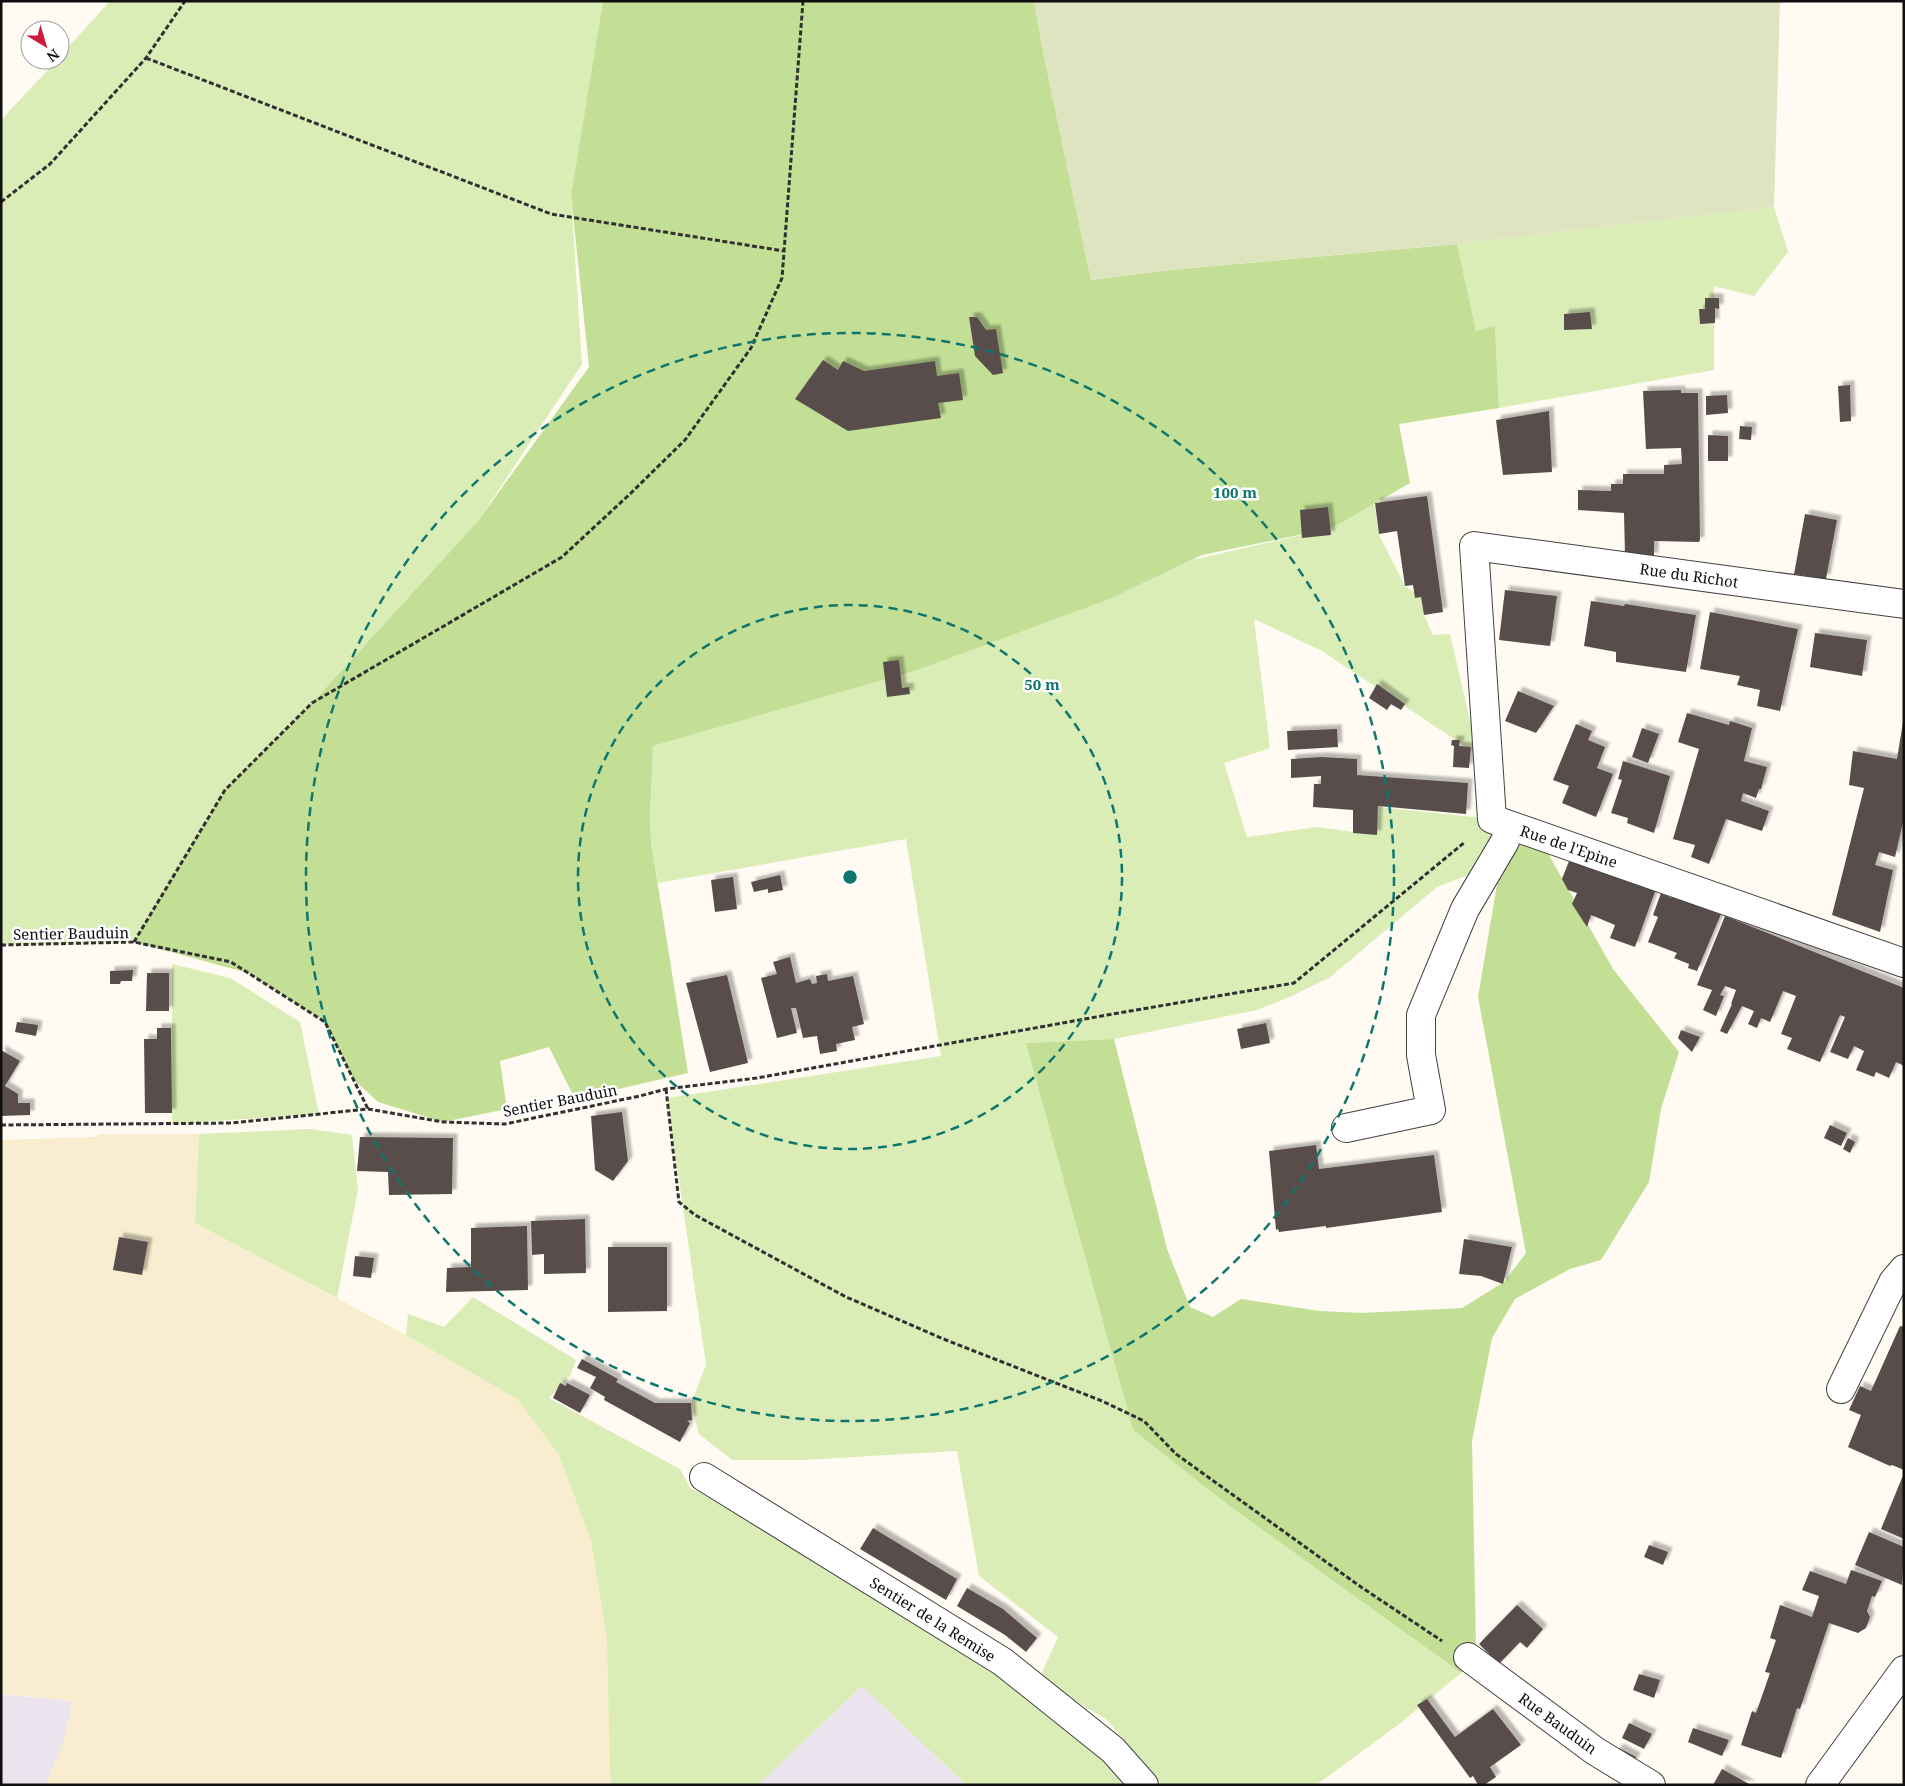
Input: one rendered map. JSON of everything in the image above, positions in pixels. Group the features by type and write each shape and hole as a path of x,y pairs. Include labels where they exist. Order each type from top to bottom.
{"street":[{"name":"Rue du Richot","path":"1502,822 1474,546 1904,604"},
{"name":"Rue de l'Epine","path":"1502,822 1904,963"},
{"path":"1346,1128 1430,1110 1421,1055 1421,1015 1464,909 1504,843 1502,822"},
{"path":"1840,1389 1893,1282 1904,1268"},
{"name":"Sentier de la Remise","path":"704,1477 1003,1662 1114,1750 1135,1782"},
{"name":"Rue Bauduin","path":"1468,1658 1595,1751 1651,1785"},
{"path":"1820,1785 1904,1670"}],"path":[{"path":"1,202 50,164 146,58 185,1"},
{"path":"134,942 225,790 312,703 562,558 684,440 751,348 782,278 804,1"},
{"path":"146,58 551,214 784,251"},
{"name":"Sentier Bauduin","path":"1,1125 232,1123 368,1110 442,1122 504,1124 666,1089 757,1078 1294,983 1502,822"},
{"name":"Sentier Bauduin","path":"1,945 134,942 231,962 325,1022 368,1110"},
{"path":"666,1089 679,1202 695,1215 846,1297 946,1340 1102,1401 1144,1421 1176,1454 1361,1587 1468,1658"}],"shaded area":[{"path":"101,1134 199,1134 195,1223 406,1335 517,1399 559,1455 591,1541 607,1639 616,1785 46,1785 64,1740 73,1701 1,1694 1,1140 94,1137"},
{"path":"862,1686 966,1785 758,1785"},
{"path":"1,1694 73,1701 64,1740 46,1785 1,1785"}],"green space":[{"path":"110,1 603,1 571,195 582,364 478,521 312,703 225,790 134,942 1,945 1,120 48,70 70,70 70,45"},
{"path":"603,1 1034,1 1091,280 1170,270 1457,244 1476,331 1495,326 1499,408 1399,424 1410,483 1332,528 1202,555 1110,599 915,671 653,746 651,842 688,1073 575,1099 549,1047 500,1061 507,1109 443,1122 378,1102 353,1079 325,1022 248,973 134,942 225,790 312,703 478,521 589,367 571,195"},
{"path":"1034,1 1780,1 1774,207 1457,244 1170,270 1091,280"},
{"path":"1774,207 1788,252 1754,296 1714,286 1714,370 1499,408 1495,327 1476,331 1457,244"},
{"path":"1374,502 1379,535 1405,586 1421,597 1424,615 1433,635 1450,634 1478,755 1322,651 1254,619 1270,748 1224,763 1247,837 1317,827 1376,835 1379,807 1492,819 1504,843 1466,876 1437,887 1329,978 1285,999 1257,1010 1114,1039 1027,1043 1133,1430 1228,1505 1461,1673 1398,1725 1316,1785 1162,1785 1107,1720 1039,1679 1058,1637 979,1576 957,1451 802,1460 732,1460 699,1434 691,1404 706,1365 667,1098 941,1056 906,839 658,883 651,842 650,818 653,746 915,671 1110,599 1192,560 1332,528"},
{"path":"1504,843 1545,848 1613,969 1679,1052 1661,1109 1649,1182 1601,1260 1570,1269 1515,1299 1492,1338 1472,1441 1476,1648 1461,1673 1228,1505 1133,1430 1026,1043 1114,1039 1167,1249 1190,1307 1213,1317 1241,1299 1320,1311 1361,1313 1462,1308 1504,1282 1526,1253 1478,997"},
{"path":"172,964 230,978 300,1022 319,1114 172,1124"},
{"path":"310,1129 352,1135 358,1189 337,1298 195,1223 199,1134"},
{"path":"473,1297 576,1360 570,1376 549,1398 680,1469 690,1488 753,1516 993,1664 1132,1785 966,1785 862,1686 758,1785 612,1785 607,1639 591,1541 559,1455 517,1399 406,1335 408,1314 444,1327"}],"building":[{"path":"1705,298 1719,298 1719,309 1715,308 1715,323 1700,324 1699,309 1705,309"},
{"path":"1590,312 1592,329 1564,330 1564,314"},
{"path":"969,317 977,317 986,330 996,329 1003,373 993,375 975,356"},
{"path":"823,360 838,370 843,361 864,371 935,361 937,376 959,373 963,400 938,403 941,418 848,431 795,399"},
{"path":"1850,385 1851,421 1840,422 1838,386"},
{"path":"1681,390 1681,393 1698,393 1700,540 1699,542 1654,541 1654,557 1625,556 1624,513 1578,510 1578,490 1611,491 1611,484 1623,484 1623,474 1664,474 1664,465 1682,464 1681,448 1646,449 1643,391"},
{"path":"1727,395 1728,413 1706,415 1706,396"},
{"path":"1549,411 1552,472 1503,475 1496,420"},
{"path":"1740,426 1752,427 1751,440 1739,439"},
{"path":"1708,435 1728,436 1728,461 1708,461"},
{"path":"1427,496 1443,612 1424,615 1421,597 1415,598 1413,585 1405,586 1397,531 1379,534 1375,503"},
{"path":"1328,507 1331,535 1302,538 1300,510"},
{"path":"1805,514 1837,520 1826,579 1794,574"},
{"path":"1505,590 1557,596 1550,646 1499,640"},
{"path":"1591,601 1624,606 1625,604 1696,615 1686,672 1616,662 1616,652 1584,646"},
{"path":"1710,612 1798,629 1780,711 1757,706 1760,690 1737,685 1740,676 1700,669"},
{"path":"1815,633 1867,640 1862,676 1810,667"},
{"path":"899,660 902,688 909,687 910,694 887,697 883,662"},
{"path":"1377,684 1405,704 1401,710 1391,704 1387,710 1369,698"},
{"path":"1518,691 1554,706 1536,733 1505,721"},
{"path":"1687,713 1729,725 1730,721 1752,728 1744,761 1767,767 1761,789 1759,789 1756,798 1743,793 1741,801 1769,811 1762,831 1726,819 1709,864 1691,857 1695,845 1673,839 1699,749 1678,742"},
{"path":"1903,722 1904,818 1895,857 1879,852 1875,865 1893,870 1880,932 1832,915 1864,788 1849,785 1853,751 1897,759"},
{"path":"1576,724 1592,731 1588,740 1605,747 1597,768 1613,774 1596,817 1562,803 1569,786 1553,780"},
{"path":"1642,728 1659,734 1648,763 1632,757"},
{"path":"1337,729 1338,747 1288,750 1287,731"},
{"path":"1452,740 1460,740 1459,746 1471,747 1469,768 1453,767 1454,746 1451,745"},
{"path":"1322,757 1357,759 1357,775 1468,783 1466,814 1378,806 1377,835 1353,833 1353,810 1313,807 1314,784 1321,784 1321,776 1291,778 1291,759"},
{"path":"1623,761 1670,776 1654,833 1627,823 1628,818 1611,813 1622,780 1618,779"},
{"path":"1571,856 1656,889 1635,947 1610,938 1615,925 1591,915 1587,927 1572,904 1577,893 1568,890 1562,879"},
{"path":"780,875 783,890 768,893 768,889 754,892 751,882"},
{"path":"733,877 737,909 715,912 711,880"},
{"path":"1661,893 1671,898 1672,895 1721,914 1697,971 1688,968 1689,964 1674,958 1677,953 1648,942 1658,917 1653,915"},
{"path":"1725,916 1904,988 1904,1066 1896,1062 1889,1078 1876,1072 1874,1077 1856,1070 1864,1051 1854,1046 1848,1059 1830,1052 1845,1017 1840,1015 1820,1062 1787,1049 1792,1038 1781,1034 1796,996 1783,991 1770,1022 1761,1018 1757,1028 1748,1024 1754,1011 1742,1006 1727,1034 1720,1031 1736,990 1725,986 1720,995 1724,996 1716,1016 1703,1010 1712,990 1697,985"},
{"path":"790,957 796,983 810,979 812,984 817,983 816,976 827,974 828,981 853,976 864,1024 852,1027 855,1040 836,1044 837,1051 820,1054 817,1036 803,1038 796,1008 791,1008 797,1033 777,1038 761,978 777,974 773,962"},
{"path":"133,970 132,981 110,984 110,971"},
{"path":"147,973 169,973 169,1011 146,1011"},
{"path":"727,975 748,1063 710,1072 686,983"},
{"path":"17,1022 38,1025 36,1036 15,1032"},
{"path":"1266,1023 1270,1043 1241,1049 1237,1029"},
{"path":"157,1028 171,1028 172,1113 145,1113 144,1039 157,1039"},
{"path":"1681,1030 1700,1037 1692,1052 1678,1038"},
{"path":"1,1050 20,1061 5,1086 18,1094 18,1103 30,1103 30,1115 1,1116"},
{"path":"622,1112 628,1161 613,1181 595,1170 591,1116"},
{"path":"1830,1125 1847,1133 1841,1146 1824,1138"},
{"path":"360,1137 453,1138 452,1194 389,1195 388,1172 357,1171"},
{"path":"1848,1138 1855,1142 1850,1153 1843,1149"},
{"path":"1316,1145 1319,1169 1434,1155 1442,1212 1326,1228 1326,1226 1279,1232 1278,1229 1276,1230 1269,1151"},
{"path":"585,1219 586,1273 544,1274 544,1254 532,1255 531,1221"},
{"path":"527,1226 528,1290 446,1292 447,1268 471,1267 471,1228"},
{"path":"119,1237 148,1242 142,1275 113,1270"},
{"path":"1464,1239 1512,1247 1503,1284 1481,1276 1459,1274"},
{"path":"608,1247 667,1247 667,1311 608,1312"},
{"path":"355,1256 374,1258 371,1278 353,1276"},
{"path":"1900,1326 1904,1327 1904,1470 1892,1465 1890,1466 1848,1447 1861,1415 1849,1410 1860,1386 1871,1391"},
{"path":"582,1359 618,1379 616,1382 655,1403 691,1403 692,1420 687,1421 690,1423 680,1442 604,1400 605,1397 590,1388 596,1377 577,1368"},
{"path":"560,1383 566,1386 567,1383 590,1395 580,1413 553,1398"},
{"path":"1904,1473 1904,1539 1881,1529"},
{"path":"873,1528 957,1579 946,1600 860,1549"},
{"path":"1869,1532 1904,1547 1902,1585 1855,1565"},
{"path":"1649,1545 1668,1552 1663,1565 1644,1557"},
{"path":"1851,1570 1882,1581 1875,1597 1872,1596 1867,1611 1870,1617 1866,1628 1858,1633 1829,1623 1800,1709 1797,1708 1781,1758 1741,1745 1752,1711 1756,1713 1770,1673 1765,1672 1776,1640 1770,1638 1780,1605 1812,1617 1819,1596 1802,1590 1810,1571 1846,1584"},
{"path":"967,1588 1003,1609 1037,1638 1026,1652 1005,1635 957,1606"},
{"path":"1517,1605 1543,1629 1527,1648 1520,1642 1499,1664 1479,1644"},
{"path":"1639,1674 1660,1680 1654,1698 1633,1690"},
{"path":"1427,1699 1455,1737 1493,1709 1521,1745 1490,1767 1496,1777 1484,1785 1478,1785 1473,1776 1470,1778 1417,1705"},
{"path":"1629,1723 1652,1734 1644,1749 1622,1738"},
{"path":"1693,1728 1729,1740 1722,1756 1688,1742"},
{"path":"1619,1748 1636,1757 1630,1768 1612,1758"},
{"path":"1722,1769 1751,1785 1713,1785"}]}
